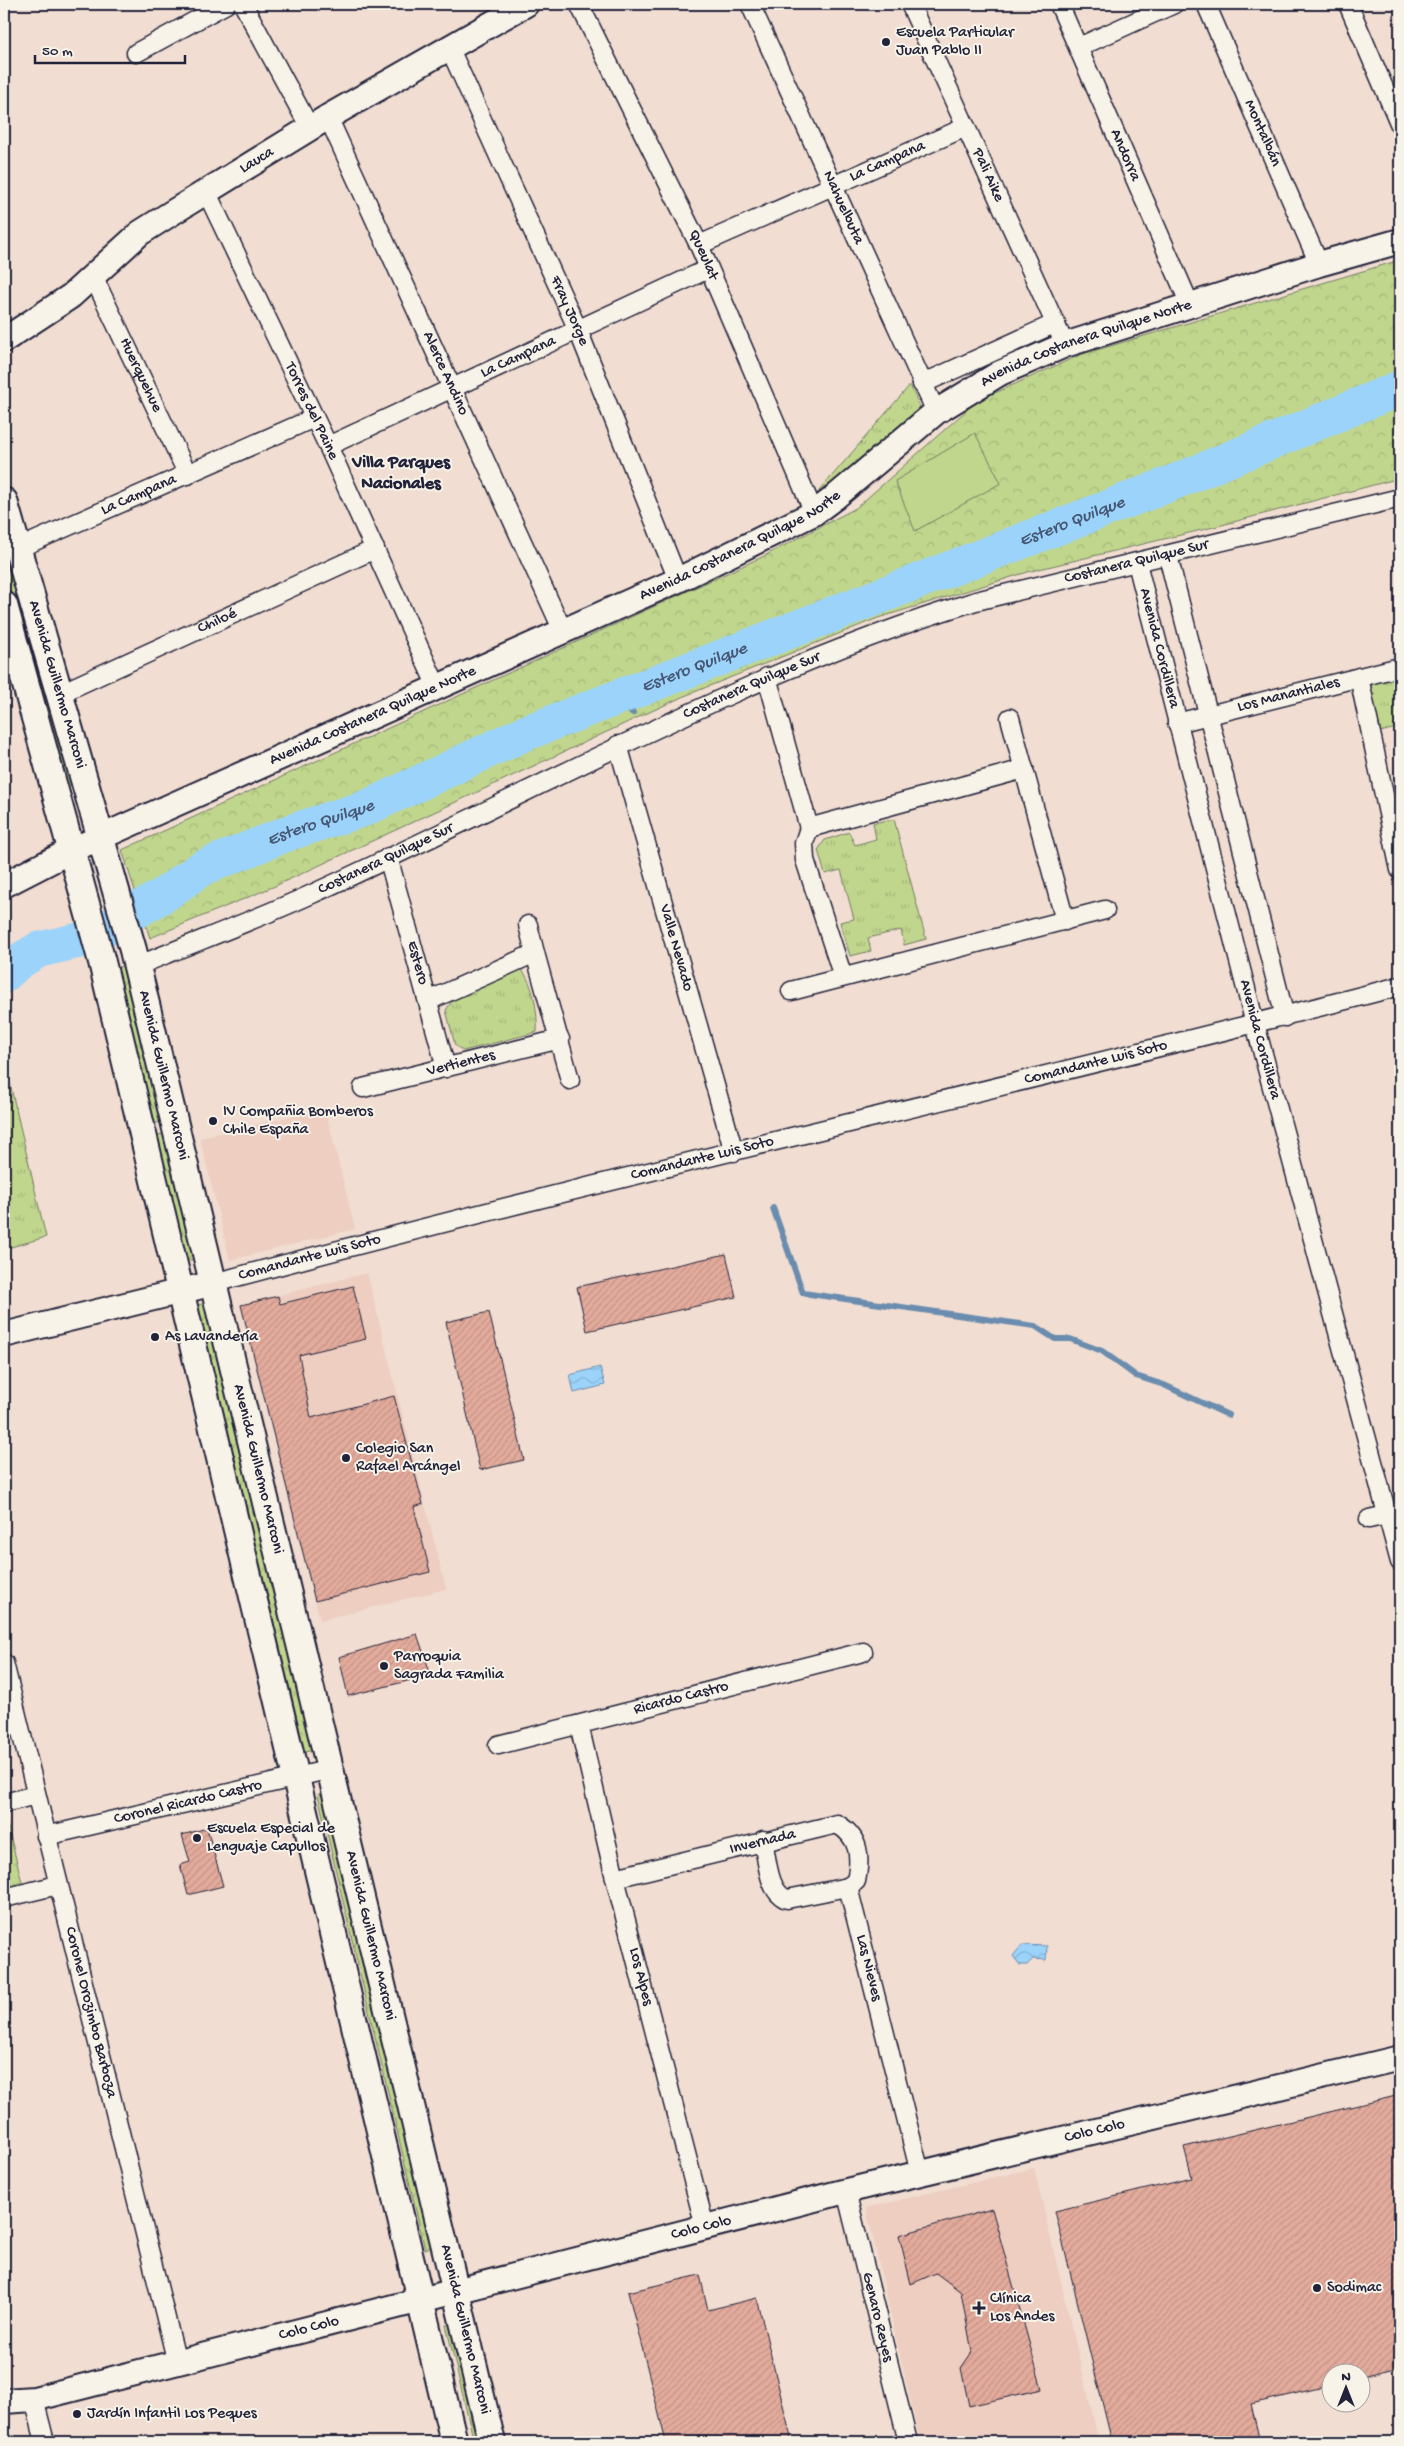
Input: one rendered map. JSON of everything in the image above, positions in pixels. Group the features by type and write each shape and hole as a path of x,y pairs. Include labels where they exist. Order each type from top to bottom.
{"main road":[{"name":"Avenida Guillermo Marconi","path":"4,500 61,693 135,958 492,2442"},
{"name":"Avenida Guillermo Marconi","path":"4,605 10,645 72,850 102,962 454,2442"},
{"path":"143,1133 175,1124"}],"street":[{"path":"136,53 226,4"},
{"name":"Alerce Andino","path":"243,4 319,122 452,388 563,631"},
{"name":"Lauca","path":"4,340 71,296 140,233 319,122 526,4"},
{"name":"Queulat","path":"579,4 699,246 814,512"},
{"name":"Nahuelbuta","path":"750,4 936,412"},
{"name":"Pali Aike","path":"910,4 1065,345"},
{"name":"Andorra","path":"1059,4 1191,307"},
{"path":"1079,47 1174,4"},
{"name":"Montalbán","path":"1206,4 1319,264"},
{"path":"1348,4 1400,125"},
{"name":"Fray Jorge","path":"449,47 578,330 678,580"},
{"name":"La Campana","path":"699,246 966,127"},
{"name":"Torres del Paine","path":"206,191 328,446 437,687"},
{"name":"Avenida Costanera Quilque Norte","path":"4,885 72,850 678,580 814,512 856,480 936,412 1000,373 1065,345 1191,307 1319,264 1400,242"},
{"name":"La Campana","path":"328,446 708,269"},
{"name":"Huerquehue","path":"93,276 188,475"},
{"name":"Avenida Costanera Quilque Norte","path":"922,384 1056,323"},
{"name":"La Campana","path":"19,548 314,418"},
{"name":"Costanera Quilque Sur","path":"135,958 310,895 618,745 767,677 949,609 1400,498"},
{"name":"Chiloé","path":"61,693 375,549"},
{"name":"Avenida Cordillera","path":"1168,556 1284,1017"},
{"name":"Avenida Cordillera","path":"1137,563 1255,1024 1394,1513 1400,1562"},
{"name":"Los Manantiales","path":"1177,723 1400,667"},
{"path":"767,677 809,828 804,843 805,860 843,978"},
{"path":"1359,678 1398,844 1400,870"},
{"path":"1010,718 1064,921"},
{"name":"Valle Nevado","path":"618,745 734,1152"},
{"path":"809,828 1024,769"},
{"name":"Estero","path":"388,857 446,1068"},
{"path":"791,991 1105,910"},
{"path":"528,925 570,1080"},
{"path":"428,1001 535,953"},
{"name":"Comandante Luis Soto","path":"4,1335 181,1292 514,1205 1284,1017 1400,986"},
{"name":"Vertientes","path":"362,1088 560,1039"},
{"path":"1369,1519 1394,1513"},
{"name":"Ricardo Castro","path":"498,1745 863,1652"},
{"name":"Coronel Orozimbo Barboza","path":"4,1663 177,2363"},
{"name":"Los Alpes","path":"579,1725 615,1878 704,2227"},
{"name":"Coronel Ricardo Castro","path":"46,1836 331,1769"},
{"path":"4,1803 36,1795"},
{"name":"Invernada","path":"615,1878 763,1840 837,1824 848,1830 857,1846 860,1864 856,1881 848,1887"},
{"path":"763,1840 774,1889 780,1896 787,1899 848,1887"},
{"path":"4,1898 58,1885"},
{"name":"Las Nieves","path":"848,1887 920,2174"},
{"name":"Colo Colo","path":"4,2401 34,2399 846,2191 1400,2058"},
{"name":"Genaro Reyes","path":"846,2191 908,2442"},
{"path":"34,2399 45,2442"}],"shaded area":[{"path":"325,1108 355,1229 230,1260 200,1138"},
{"name":"Colegio San Rafael Arcángel","path":"367,1273 446,1589 320,1620 241,1305"},
{"name":"Clínica Los Andes","path":"1034,2168 1099,2442 920,2442 866,2208"}],"green space":[{"path":"1400,260 1400,478 1218,526 1031,571 878,618 682,697 275,886 150,938 122,850 762,557 856,508 977,401 1080,355"},
{"path":"910,385 920,407 821,497 819,491"},
{"path":"975,433 1001,483 915,531 895,481"},
{"path":"4,536 74,784 63,788 4,581"},
{"path":"1400,674 1400,727 1380,732 1367,682"},
{"path":"894,819 926,939 904,945 901,930 868,938 871,951 850,956 840,922 854,919 841,870 825,874 818,850 825,840 849,832 855,845 876,839 873,823"},
{"path":"126,963 166,1121 152,1124 115,970"},
{"path":"521,969 532,990 537,1017 537,1032 463,1051 455,1045 446,1010 453,1000"},
{"path":"4,1058 46,1237 4,1249"},
{"path":"167,1132 198,1258 187,1261 157,1136"},
{"path":"210,1302 317,1749 305,1752 198,1305"},
{"path":"329,1792 438,2245 425,2249 318,1795"},
{"path":"4,1812 23,1886 4,1891"},
{"path":"457,2323 484,2442 474,2442 446,2325"}],"water":[{"path":"86,924 92,954 81,952 59,953 37,961 19,974 12,982 14,988 4,996 4,959 41,941 75,935"},
{"path":"600,1367 605,1385 574,1393 570,1375"},
{"path":"1022,1945 1047,1946 1046,1960 1033,1959 1027,1965 1020,1965 1013,1956"}],"building":[{"path":"726,1254 736,1297 587,1331 577,1287"},
{"name":"Colegio San Rafael Arcángel","path":"353,1286 366,1339 299,1355 311,1418 394,1396 423,1504 414,1507 430,1572 315,1601 241,1305 278,1296 280,1304"},
{"path":"489,1312 524,1460 480,1470 446,1322"},
{"name":"Parroquia Sagrada Familia","path":"417,1634 431,1675 348,1696 339,1657"},
{"path":"207,1828 223,1886 188,1895 180,1865 190,1862 182,1835"},
{"path":"1400,2095 1400,2368 1372,2375 1372,2364 1322,2364 1322,2387 1251,2404 1260,2442 1112,2442 1055,2211 1192,2178 1184,2147"},
{"path":"992,2209 1042,2389 969,2406 961,2368 972,2352 961,2292 936,2273 911,2284 899,2235"},
{"path":"700,2275 708,2310 757,2298 792,2442 666,2442 628,2292"}],"waterway":[{"name":"Estero Quilque","path":"4,975 18,962 38,950 90,938 165,894 202,868 291,832 366,808 523,734 1172,483 1400,388"},
{"path":"612,700 633,713"},
{"path":"773,1208 803,1293 1035,1326 1055,1339 1070,1339 1102,1351 1136,1376 1164,1385 1228,1415"}],"place":[{"name":"Escuela Particular Juan Pablo II","path":"886,42"},
{"name":"IV Compañia Bomberos Chile España","path":"213,1121"},
{"name":"As Lavandería","path":"155,1337"},
{"name":"Colegio San Rafael Arcángel","path":"346,1458"},
{"name":"Parroquia Sagrada Familia","path":"384,1666"},
{"name":"Escuela Especial de Lenguaje Capullos","path":"197,1838"},
{"name":"Sodimac","path":"1317,2288"},
{"name":"Clínica Los Andes","path":"979,2308"},
{"name":"Jardín Infantil Los Peques","path":"77,2414"}],"district":[{"name":"Villa Parques Nacionales","path":"401,473"}]}
